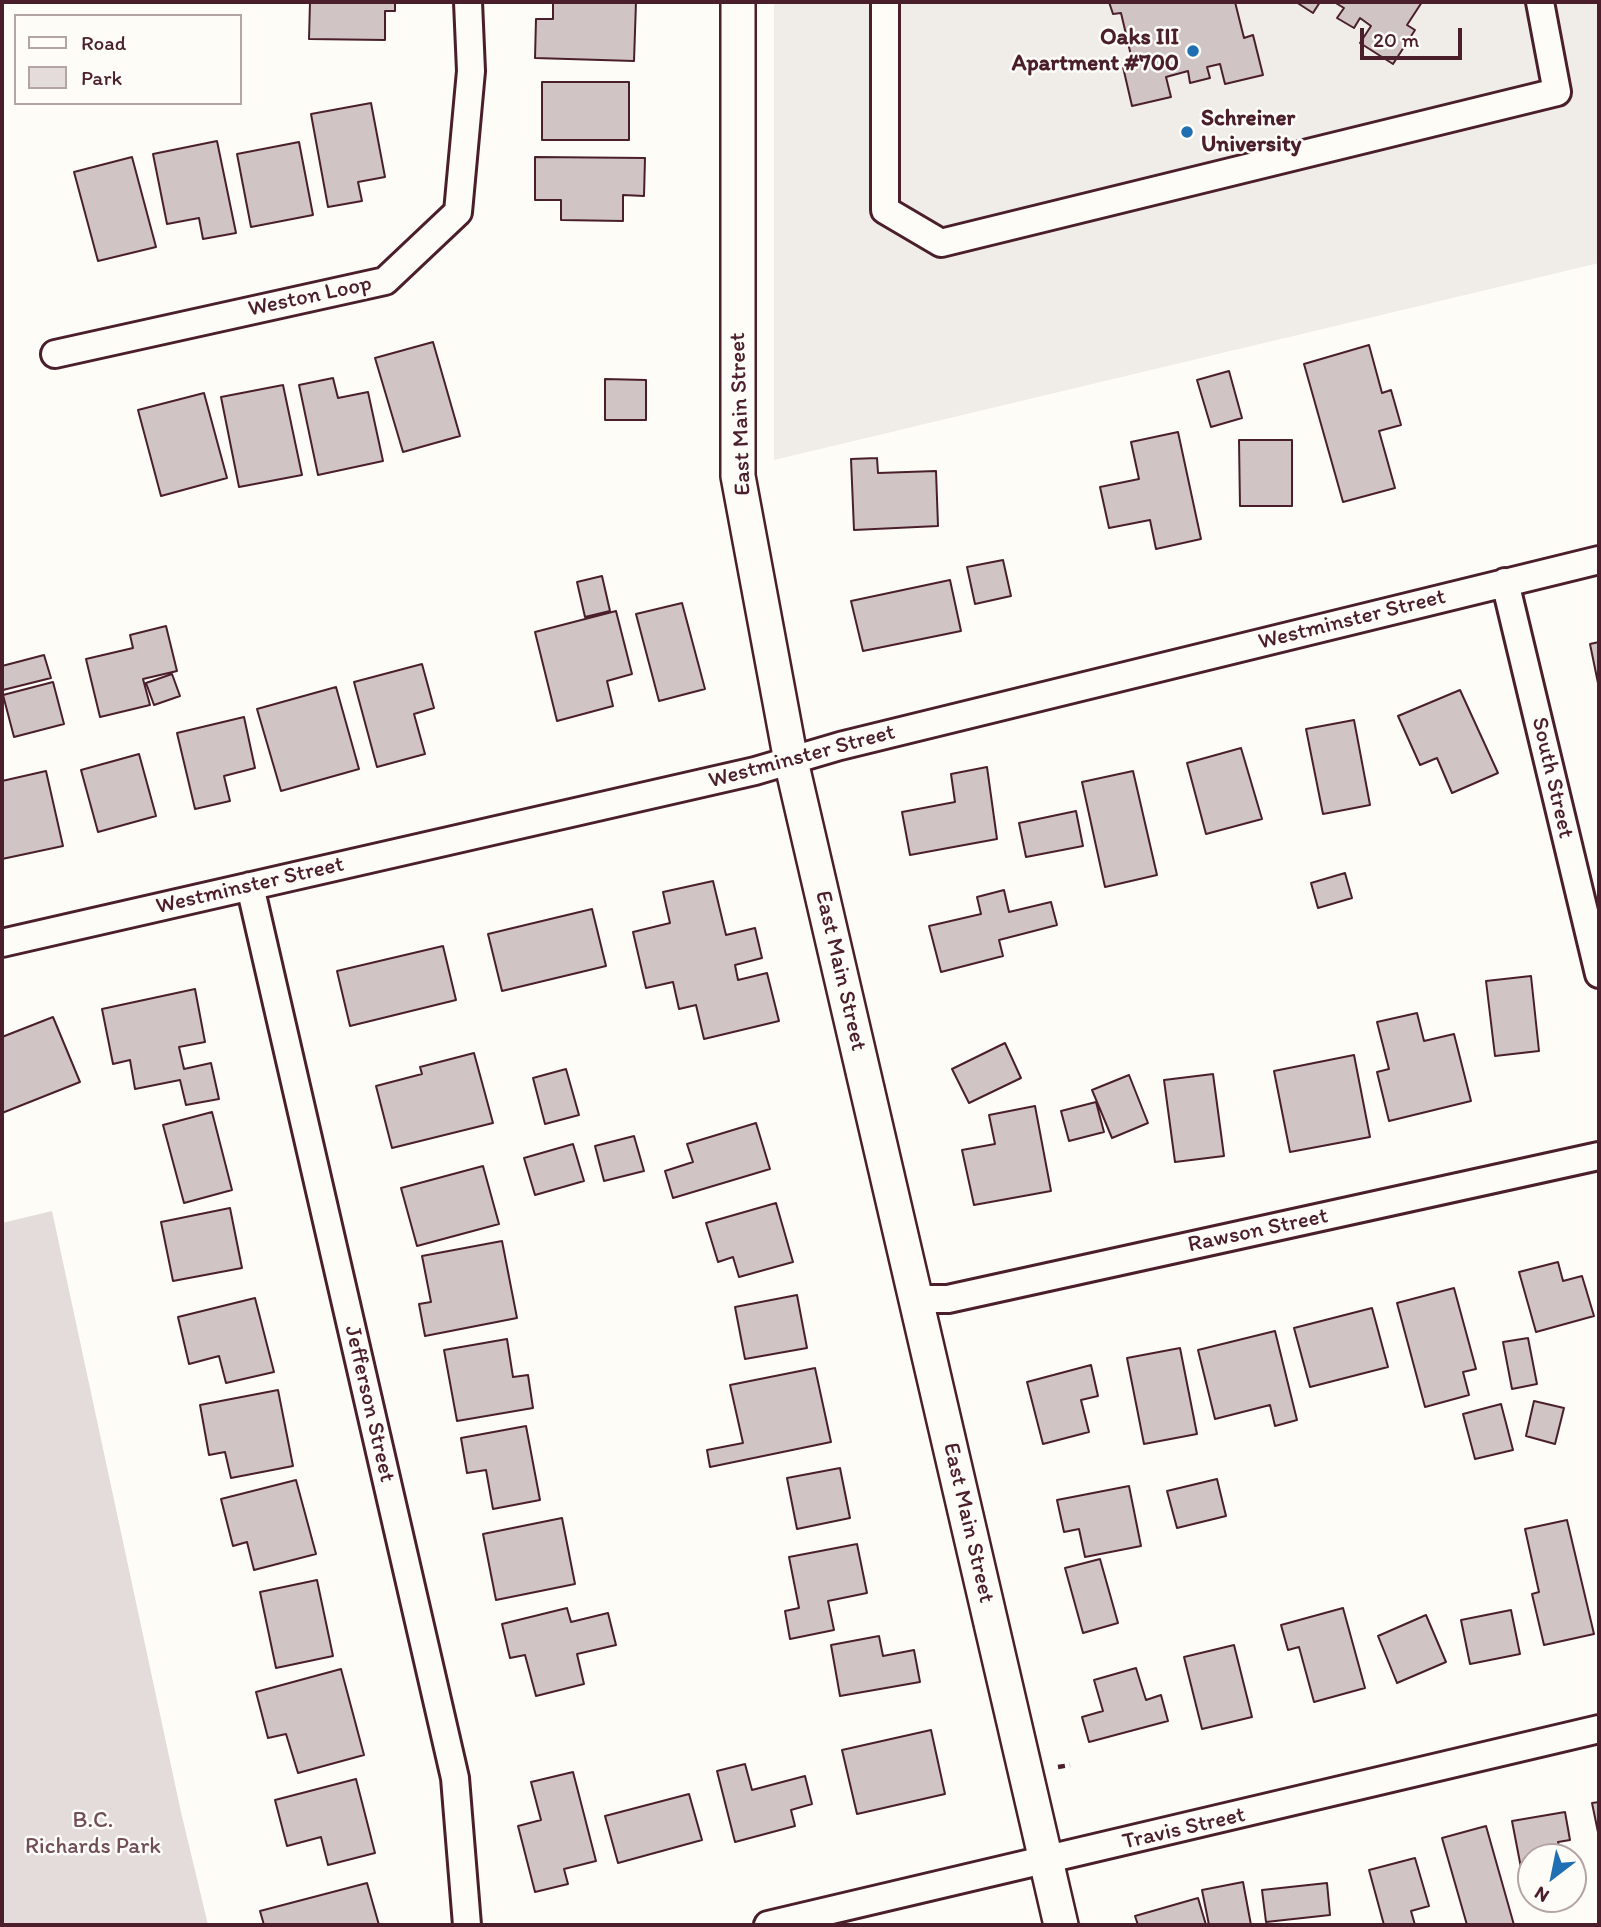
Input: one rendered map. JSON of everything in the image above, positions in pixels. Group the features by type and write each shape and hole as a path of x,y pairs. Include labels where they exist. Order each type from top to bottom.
{"street":[{"name":"Weston Loop","path":"55,354 385,281 458,212 471,71 468,2"},
{"name":"East Main Street","path":"738,2 738,475 792,761 1061,1925"},
{"path":"885,2 885,209 940,243 1557,92 1540,2"},
{"name":"Westminster Street","path":"2,943 792,761 1599,560"},
{"name":"South Street","path":"1505,582 1599,974"},
{"name":"Jefferson Street","path":"250,886 455,1778 467,1925"},
{"name":"Rawson Street","path":"916,1299 948,1299 1599,1156"},
{"name":"Travis Street","path":"768,1925 1599,1730"}],"shaded area":[{"name":"Schreiner University","path":"774,2 1599,2 1599,263 774,460"}],"green space":[{"name":"B.C. Richards Park","path":"52,1211 181,1812 208,1925 2,1925 2,1223"}],"building":[{"path":"310,2 395,2 395,11 385,11 385,40 309,39"},
{"path":"553,2 636,2 634,61 535,58 536,19 553,19"},
{"name":"Oaks III Apartment #700","path":"1109,2 1235,2 1244,38 1253,35 1263,75 1225,84 1220,64 1207,67 1210,78 1190,83 1188,71 1166,77 1171,97 1132,106 1123,67 1133,64 1121,13 1113,14"},
{"path":"1296,2 1320,2 1313,13"},
{"path":"1334,2 1422,2 1407,25 1415,30 1393,64 1360,43 1371,26 1360,18 1354,28 1337,18 1344,8"},
{"path":"542,82 629,82 629,140 542,140"},
{"path":"371,103 385,177 358,182 362,201 328,207 311,114"},
{"path":"217,141 236,233 203,239 199,218 167,224 153,154"},
{"path":"299,142 313,215 251,227 237,154"},
{"path":"132,157 156,247 98,261 74,172"},
{"path":"535,157 645,158 644,196 623,195 623,221 561,220 561,200 535,200"},
{"path":"433,342 460,436 403,452 375,358"},
{"path":"1369,345 1382,393 1391,390 1401,425 1379,431 1395,488 1343,502 1304,364"},
{"path":"1229,371 1242,418 1211,427 1197,380"},
{"path":"333,378 338,398 368,392 383,461 318,475 299,385"},
{"path":"605,379 646,380 646,420 605,420"},
{"path":"283,385 302,475 239,487 221,397"},
{"path":"204,393 227,478 161,496 138,410"},
{"path":"1178,432 1201,539 1156,549 1150,520 1109,528 1100,487 1139,479 1131,442"},
{"path":"1239,440 1292,440 1292,506 1240,506"},
{"path":"877,458 878,473 936,471 938,526 854,530 851,459"},
{"path":"1003,560 1011,596 975,604 967,567"},
{"path":"602,576 610,611 585,617 577,582"},
{"path":"950,580 961,631 863,651 851,601"},
{"path":"682,603 705,689 659,701 636,614"},
{"path":"616,611 632,674 607,681 613,706 557,721 535,632"},
{"path":"166,626 177,671 143,679 150,705 100,717 86,659 133,648 130,635"},
{"path":"1599,642 1599,688 1590,644"},
{"path":"44,655 51,678 3,690 2,666"},
{"path":"422,664 434,708 414,714 425,754 377,767 354,682"},
{"path":"172,674 180,696 154,705 146,683"},
{"path":"53,682 64,724 14,737 3,695"},
{"path":"336,687 359,769 281,791 257,709"},
{"path":"1460,690 1498,773 1452,793 1437,758 1420,765 1398,716"},
{"path":"244,717 255,768 224,776 230,801 195,809 177,733"},
{"path":"1354,720 1370,805 1323,814 1306,729"},
{"path":"1241,748 1262,819 1206,834 1187,763"},
{"path":"139,754 156,816 98,832 81,770"},
{"path":"987,767 997,839 910,855 902,812 955,802 951,774"},
{"path":"46,771 63,846 2,859 2,781"},
{"path":"1133,771 1157,875 1105,887 1082,782"},
{"path":"1076,811 1083,846 1026,857 1019,823"},
{"path":"1345,873 1352,898 1318,908 1311,883"},
{"path":"713,881 726,935 755,928 762,958 735,965 738,980 767,973 779,1021 704,1039 696,1005 679,1009 673,982 646,988 633,932 670,923 663,892"},
{"path":"1004,890 1009,912 1051,902 1057,925 999,940 1003,956 941,972 929,926 981,914 977,897"},
{"path":"592,909 606,966 502,991 488,934"},
{"path":"443,946 456,1000 350,1026 337,971"},
{"path":"1531,976 1539,1051 1495,1056 1486,981"},
{"path":"195,989 205,1042 179,1047 184,1069 211,1063 219,1099 186,1105 180,1080 135,1089 130,1060 113,1064 102,1009"},
{"path":"1417,1013 1424,1041 1454,1034 1471,1101 1389,1121 1377,1072 1389,1069 1377,1022"},
{"path":"53,1017 80,1082 2,1113 2,1037"},
{"path":"1005,1043 1021,1078 969,1103 952,1069"},
{"path":"474,1053 493,1123 392,1148 376,1086 422,1074 420,1067"},
{"path":"1354,1055 1370,1137 1290,1152 1274,1071"},
{"path":"566,1069 579,1115 545,1124 533,1078"},
{"path":"1213,1074 1224,1156 1175,1162 1164,1080"},
{"path":"1129,1075 1148,1123 1112,1138 1092,1090"},
{"path":"1096,1102 1104,1132 1069,1141 1061,1111"},
{"path":"1035,1106 1051,1191 974,1205 962,1150 995,1144 989,1115"},
{"path":"212,1112 232,1190 184,1203 163,1125"},
{"path":"756,1123 770,1169 673,1198 665,1171 693,1162 687,1144"},
{"path":"634,1136 644,1171 604,1181 595,1146"},
{"path":"573,1144 584,1181 535,1195 524,1158"},
{"path":"483,1166 499,1224 417,1246 401,1188"},
{"path":"776,1203 793,1262 739,1277 733,1257 718,1262 706,1223"},
{"path":"230,1208 242,1268 173,1281 161,1222"},
{"path":"502,1241 517,1318 425,1336 419,1304 431,1302 422,1256"},
{"path":"1558,1262 1563,1281 1582,1276 1594,1316 1536,1332 1519,1272"},
{"path":"1454,1288 1476,1369 1463,1372 1469,1395 1425,1407 1397,1303"},
{"path":"797,1295 807,1348 745,1359 735,1307"},
{"path":"255,1298 274,1372 226,1383 219,1356 189,1364 178,1317"},
{"path":"1372,1308 1388,1367 1310,1387 1294,1328"},
{"path":"1275,1331 1297,1420 1275,1426 1270,1405 1215,1419 1198,1350"},
{"path":"1528,1338 1537,1384 1512,1389 1503,1342"},
{"path":"507,1339 513,1377 528,1375 533,1408 457,1421 444,1350"},
{"path":"1180,1348 1197,1434 1144,1444 1127,1358"},
{"path":"1091,1365 1098,1396 1081,1400 1089,1432 1043,1444 1027,1382"},
{"path":"815,1368 831,1442 710,1467 707,1450 743,1443 730,1385"},
{"path":"278,1390 293,1466 231,1478 225,1452 209,1455 200,1405"},
{"path":"1534,1401 1564,1408 1555,1444 1526,1436"},
{"path":"1501,1404 1513,1450 1475,1459 1463,1414"},
{"path":"526,1426 540,1500 493,1509 486,1470 467,1473 461,1438"},
{"path":"840,1468 850,1518 797,1529 787,1478"},
{"path":"1217,1479 1226,1516 1177,1528 1167,1491"},
{"path":"296,1480 316,1554 254,1570 247,1542 233,1546 221,1499"},
{"path":"1129,1486 1141,1546 1085,1557 1079,1529 1064,1532 1057,1500"},
{"path":"562,1518 575,1584 496,1600 483,1534"},
{"path":"1567,1520 1594,1634 1544,1645 1532,1594 1539,1592 1525,1529"},
{"path":"857,1544 867,1593 828,1601 834,1630 790,1639 785,1611 799,1608 789,1557"},
{"path":"1100,1559 1118,1623 1083,1633 1065,1568"},
{"path":"317,1580 333,1656 276,1668 260,1592"},
{"path":"567,1608 571,1622 608,1613 616,1645 577,1654 584,1684 536,1696 525,1655 510,1658 502,1624"},
{"path":"1343,1608 1365,1688 1314,1702 1299,1647 1288,1650 1281,1625"},
{"path":"1511,1610 1520,1654 1470,1664 1461,1620"},
{"path":"1426,1615 1446,1662 1397,1683 1378,1636"},
{"path":"879,1636 883,1656 914,1650 920,1682 840,1696 831,1645"},
{"path":"1234,1645 1252,1717 1202,1729 1184,1657"},
{"path":"1136,1668 1146,1700 1161,1695 1168,1721 1089,1742 1082,1717 1103,1711 1094,1680"},
{"path":"341,1669 364,1755 298,1773 286,1734 268,1738 256,1692"},
{"path":"931,1730 945,1794 857,1814 842,1750"},
{"path":"745,1764 752,1790 805,1776 812,1804 791,1810 795,1826 735,1842 717,1771"},
{"path":"573,1772 596,1861 564,1869 568,1884 535,1892 518,1826 541,1820 531,1782"},
{"path":"356,1779 375,1853 328,1865 321,1837 287,1846 275,1800"},
{"path":"689,1794 702,1840 618,1863 605,1816"},
{"path":"1599,1802 1599,1837 1592,1803"},
{"path":"1565,1812 1570,1840 1558,1843 1517,1843 1517,1847 1512,1821"},
{"path":"1486,1826 1514,1925 1467,1925 1442,1838"},
{"path":"1415,1858 1429,1906 1411,1911 1415,1925 1384,1925 1369,1870"},
{"path":"1243,1882 1251,1925 1209,1925 1202,1890"},
{"path":"367,1883 379,1925 264,1925 260,1911"},
{"path":"1327,1883 1330,1915 1266,1922 1262,1890"},
{"path":"1198,1898 1206,1925 1138,1925 1135,1916"}],"place":[{"name":"Oaks III Apartment #700","path":"1193,51"},
{"name":"Schreiner University","path":"1187,132"}]}
